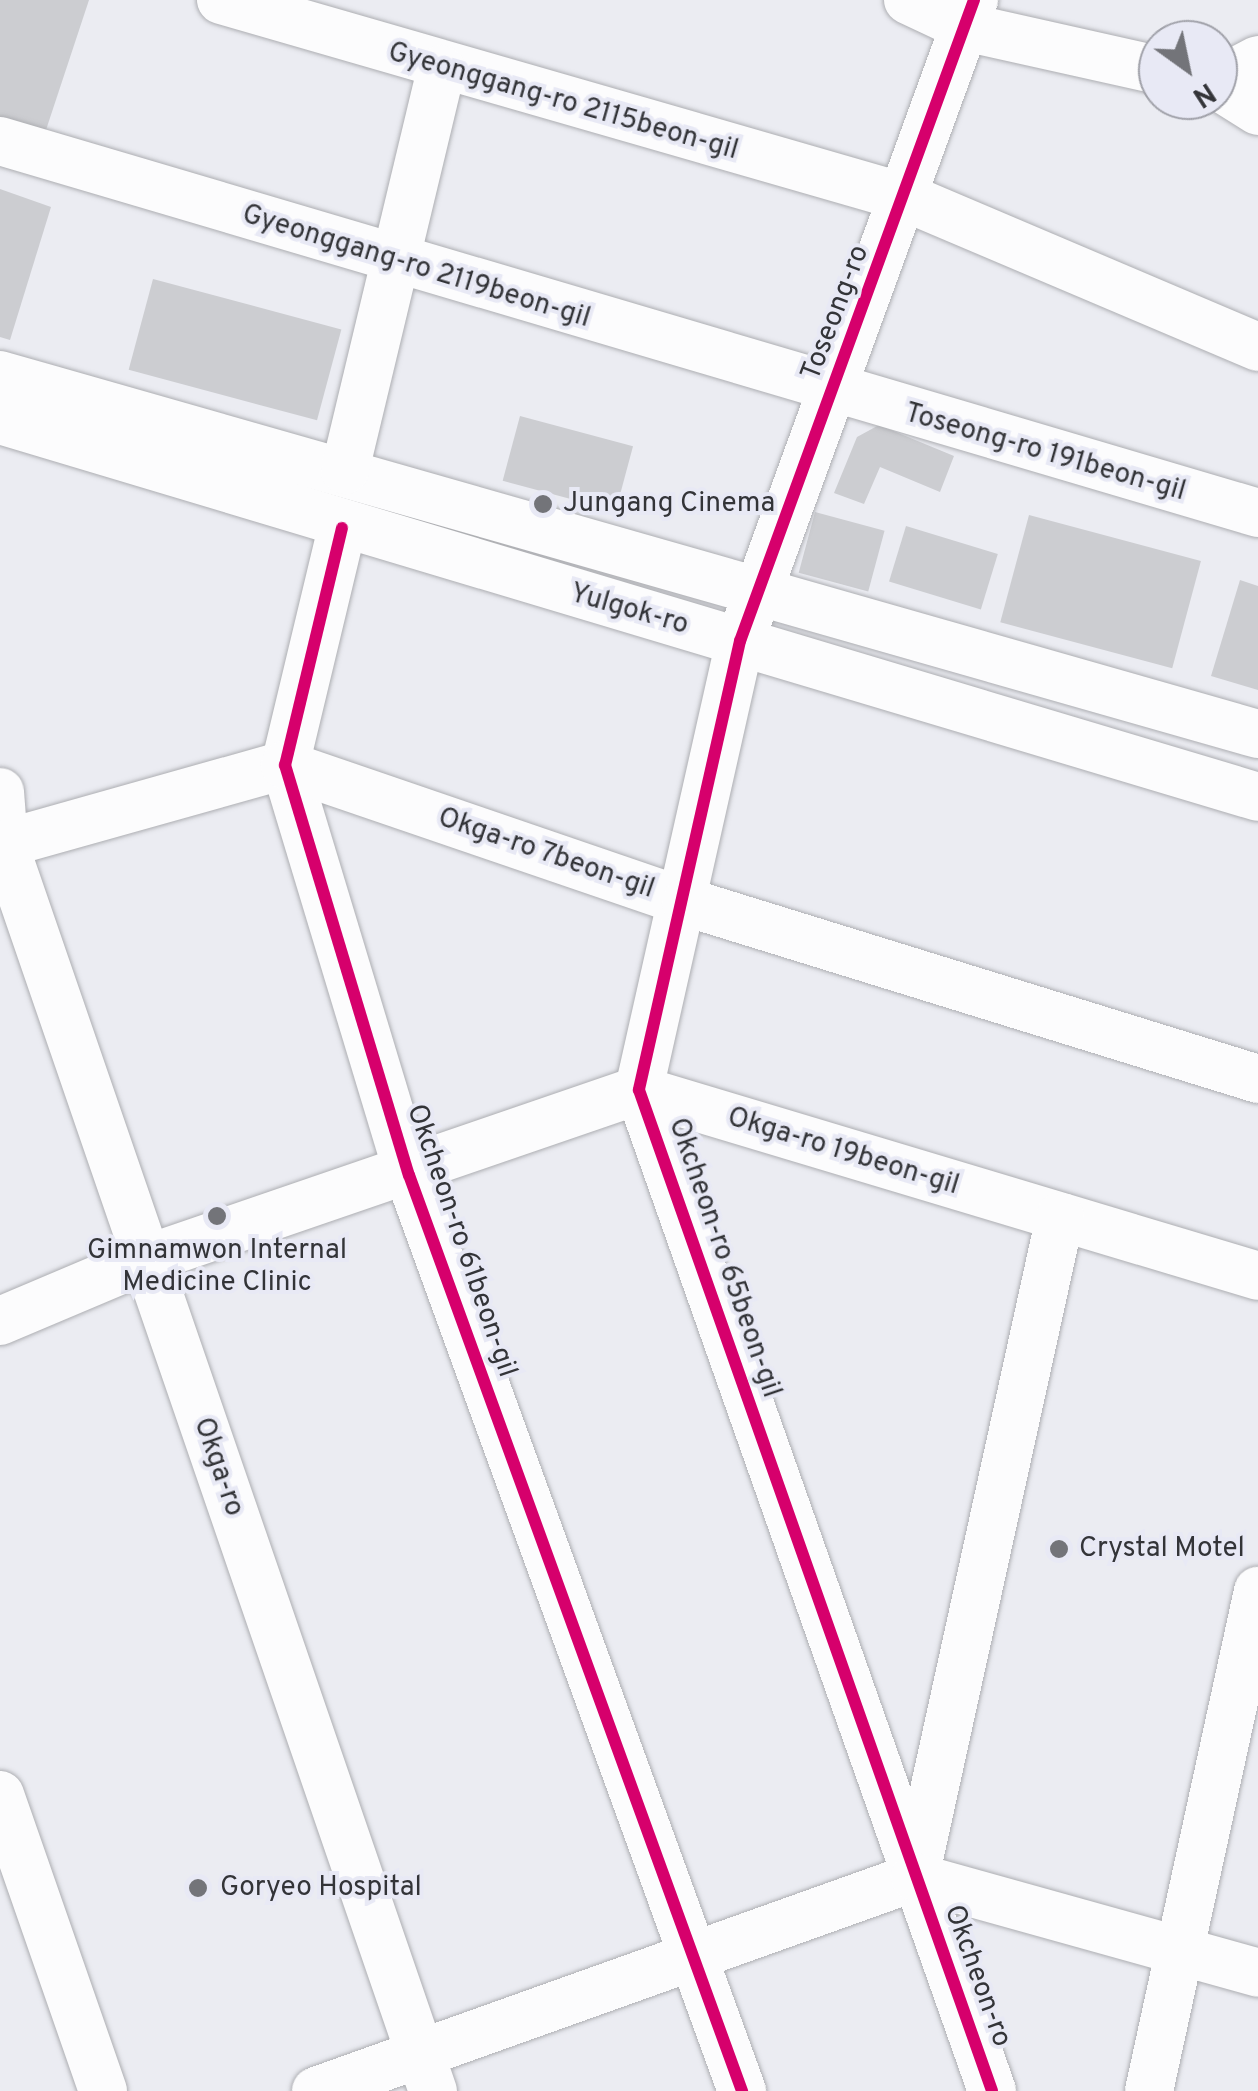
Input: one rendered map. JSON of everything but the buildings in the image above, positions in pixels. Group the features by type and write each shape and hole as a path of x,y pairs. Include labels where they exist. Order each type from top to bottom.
{"street":[{"name":"Gyeonggang-ro 2115beon-gil","path":"221,0 442,69 907,198 1258,347"},
{"path":"908,0 970,14 1138,64"},
{"path":"970,14 1019,0"},
{"name":"Toseong-ro","path":"740,641 907,198 970,14"},
{"path":"346,470 390,259 442,69"},
{"name":"Gyeonggang-ro 2119beon-gil","path":"0,141 832,392"},
{"path":"0,375 346,470 1258,734"},
{"name":"Toseong-ro 191beon-gil","path":"832,392 1258,513"},
{"name":"Yulgok-ro","path":"0,420 342,528 740,641 1258,797"},
{"path":"1,843 285,765 342,528"},
{"name":"Okcheon-ro 65beon-gil","path":"740,641 686,902 639,1090 915,1877"},
{"name":"Okga-ro 7beon-gil","path":"285,765 686,902 1258,1079"},
{"name":"Okcheon-ro 61beon-gil","path":"285,765 409,1175 742,2091"},
{"name":"Okga-ro","path":"0,792 1,843 426,2071"},
{"path":"0,1322 147,1259 409,1175 639,1090"},
{"name":"Okga-ro 19beon-gil","path":"639,1090 1258,1276"},
{"path":"915,1877 1060,1216"},
{"path":"1149,2091 1258,1591"},
{"path":"0,1795 102,2091"},
{"name":"Okcheon-ro","path":"915,1877 992,2091"},
{"name":"Okcheon-ro","path":"316,2091 426,2071 692,1956 915,1877 1178,1946 1258,1973"}],"cycle path":[{"path":"974,0 740,641 639,1090 992,2091"},
{"path":"342,528 285,765 409,1175 742,2091"}],"place":[{"name":"Jungang Cinema","path":"543,504"},
{"name":"Gimnamwon Internal Medicine Clinic","path":"217,1216"},
{"name":"Crystal Motel","path":"1059,1549"},
{"name":"Goryeo Hospital","path":"198,1888"}]}
